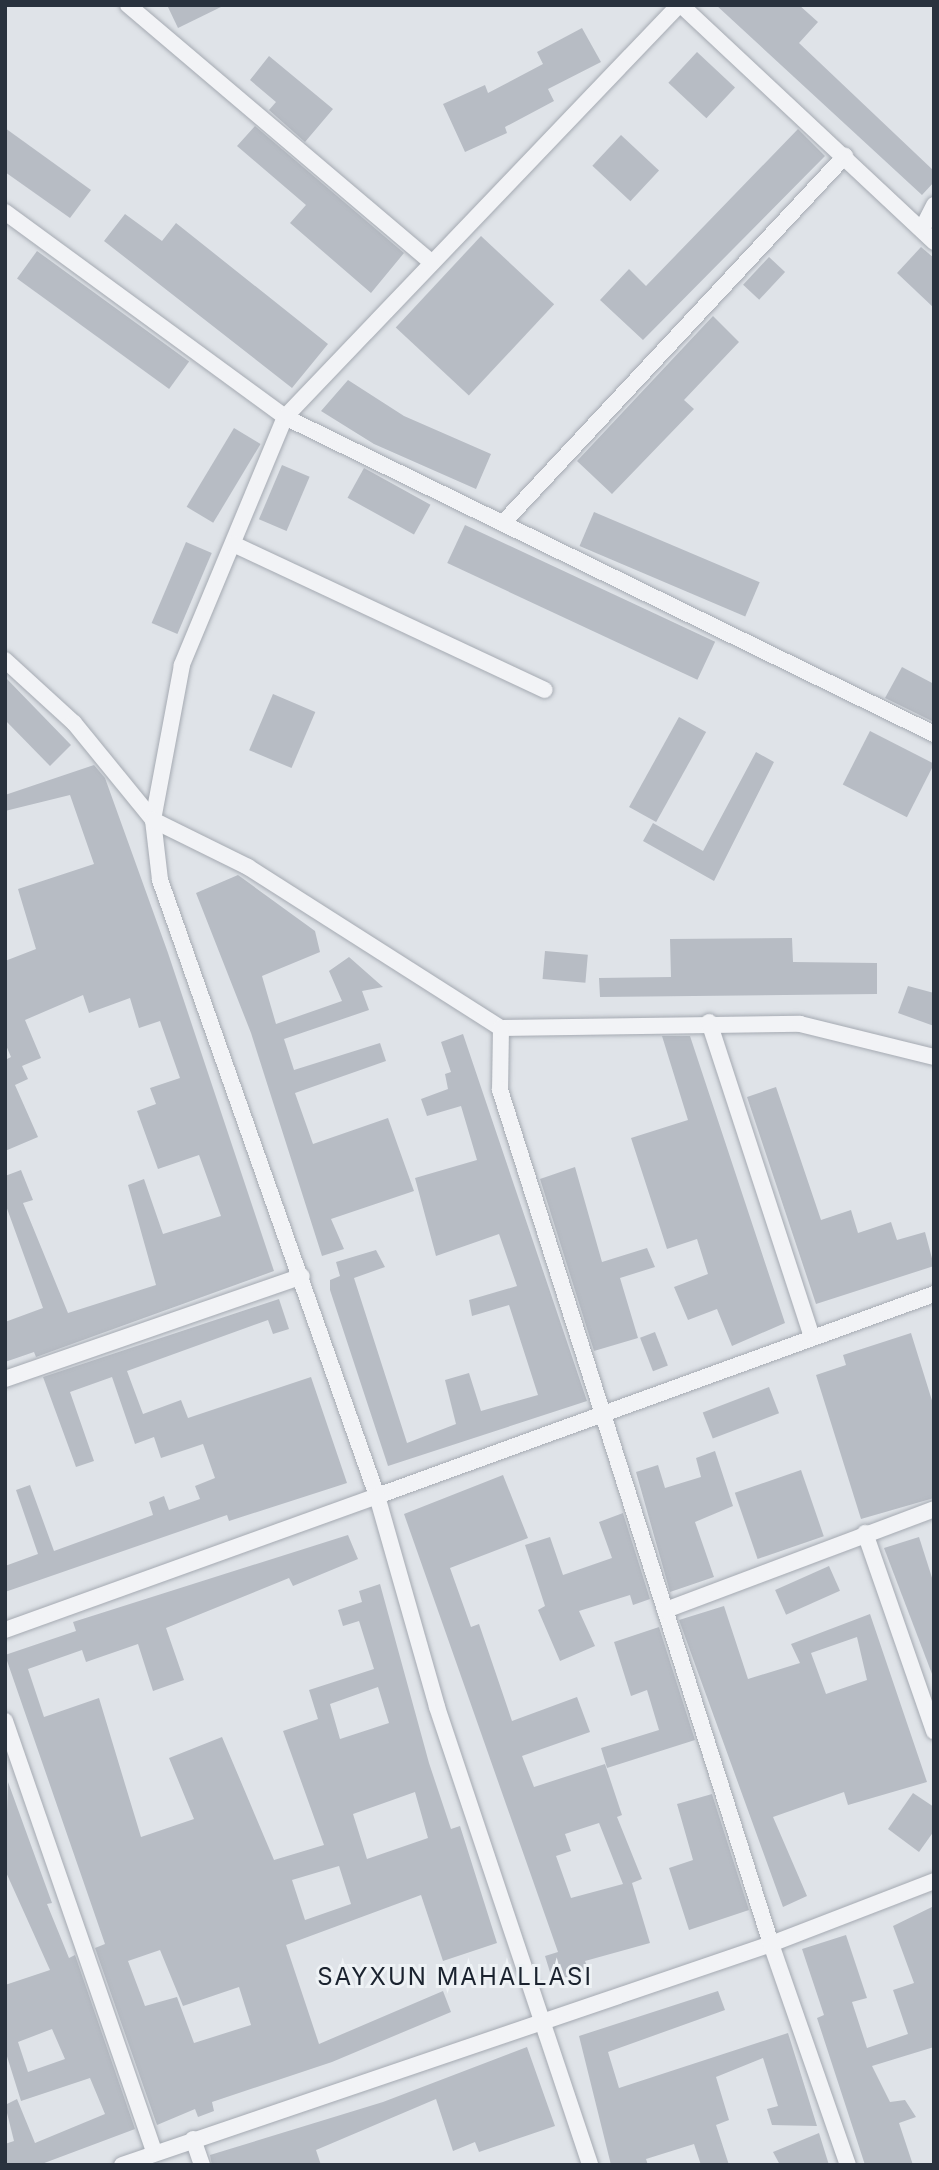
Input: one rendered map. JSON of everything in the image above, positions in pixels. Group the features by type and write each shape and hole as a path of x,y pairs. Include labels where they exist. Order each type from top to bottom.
{"street":[{"path":"590,2165 437,1707 377,1496 302,1276 160,880 153,820 182,665 285,417 430,261 680,5 845,156 934,242"},
{"path":"129,6 430,261"},
{"path":"503,523 845,156"},
{"path":"922,229 934,205"},
{"path":"5,212 285,417 934,734"},
{"path":"233,544 545,690"},
{"path":"8,668 74,723 153,820 248,867 501,1028 709,1022 800,1024 934,1057"},
{"path":"709,1022 811,1334"},
{"path":"501,1028 500,1090 771,1944 848,2165"},
{"path":"5,1379 302,1276"},
{"path":"5,1630 604,1416 811,1334 934,1294"},
{"path":"666,1610 934,1508"},
{"path":"865,1533 934,1731"},
{"path":"5,1721 155,2153"},
{"path":"122,2165 540,2018 771,1944 934,1881"},
{"path":"193,2139 202,2165"}],"building":[{"path":"167,5 225,5 178,28"},
{"path":"716,5 799,5 818,22 799,43 934,171 934,182 922,195"},
{"path":"582,28 601,62 548,89 554,101 505,127 507,133 465,152 443,104 485,85 488,93 543,64 537,52"},
{"path":"697,52 735,87 706,118 668,83"},
{"path":"269,56 333,109 305,142 269,110 276,102 250,80"},
{"path":"255,126 404,253 371,293 290,223 306,205 237,146"},
{"path":"5,128 91,190 70,218 5,172"},
{"path":"798,129 825,156 643,340 600,300 629,269 646,286"},
{"path":"621,135 659,170 630,201 592,166"},
{"path":"125,214 162,241 176,223 328,344 292,388 104,241"},
{"path":"481,236 554,304 469,396 396,327"},
{"path":"921,247 934,258 934,308 897,273"},
{"path":"37,251 189,362 169,389 17,279"},
{"path":"769,257 785,272 759,300 743,285"},
{"path":"713,316 739,342 684,400 694,409 612,494 577,461"},
{"path":"348,380 404,416 491,454 476,489 374,444 321,411"},
{"path":"234,428 261,444 213,523 187,507"},
{"path":"282,465 310,477 287,531 259,519"},
{"path":"364,468 430,505 414,535 348,498"},
{"path":"594,512 760,582 745,616 580,546"},
{"path":"465,525 715,642 697,680 447,563"},
{"path":"186,542 212,553 177,634 152,623"},
{"path":"902,667 934,684 934,722 885,698"},
{"path":"5,677 71,745 50,766 5,720"},
{"path":"273,694 315,712 292,768 249,750"},
{"path":"679,717 706,732 656,822 629,807"},
{"path":"870,731 934,764 907,817 843,784"},
{"path":"756,752 774,762 714,881 643,841 653,823 703,851"},
{"path":"94,765 105,778 168,953 274,1271 36,1357 34,1352 5,1362 5,1322 43,1308 5,1203 5,1176 21,1170 33,1200 23,1203 68,1313 156,1285 128,1185 144,1179 163,1234 221,1216 199,1155 158,1169 137,1111 156,1104 150,1088 180,1078 160,1021 139,1028 130,998 89,1013 83,995 25,1020 41,1058 22,1066 28,1079 15,1085 38,1137 5,1151 5,1060 11,1057 5,1043 5,961 36,949 18,889 94,864 70,795 5,811 5,795"},
{"path":"238,875 315,931 320,952 262,976 276,1024 342,1001 329,971 349,957 383,987 362,991 369,1010 284,1039 294,1070 380,1043 386,1061 295,1093 313,1144 388,1118 414,1191 331,1219 344,1249 322,1256 251,1033 196,893"},
{"path":"792,938 793,962 877,963 877,994 600,997 599,978 671,977 670,939"},
{"path":"545,951 588,955 585,983 543,979"},
{"path":"908,986 934,993 934,1026 898,1013"},
{"path":"463,1034 587,1401 388,1466 330,1290 330,1280 340,1276 336,1262 376,1250 385,1267 354,1278 407,1443 456,1424 445,1380 469,1373 481,1411 538,1395 509,1305 472,1316 469,1300 517,1286 499,1234 436,1256 415,1178 477,1160 461,1106 427,1116 421,1099 448,1089 445,1074 451,1072 441,1042"},
{"path":"662,1036 690,1036 785,1323 732,1346 717,1309 688,1320 674,1287 708,1274 697,1239 667,1249 631,1138 688,1120"},
{"path":"776,1087 821,1220 851,1210 858,1233 891,1222 897,1240 925,1232 934,1266 816,1304 747,1097"},
{"path":"575,1167 602,1262 647,1248 655,1267 620,1278 638,1338 594,1351 540,1179"},
{"path":"279,1299 289,1329 273,1334 268,1320 127,1371 143,1414 181,1400 188,1418 311,1377 347,1483 229,1521 227,1515 5,1592 5,1566 38,1554 16,1490 30,1485 54,1551 153,1515 149,1502 164,1496 169,1510 200,1499 195,1486 215,1478 203,1444 161,1458 154,1437 135,1444 112,1377 70,1392 94,1461 76,1467 43,1377"},
{"path":"655,1332 668,1366 653,1371 640,1338"},
{"path":"911,1333 934,1407 934,1498 861,1519 816,1375 846,1365 843,1355"},
{"path":"769,1387 779,1413 713,1439 703,1412"},
{"path":"715,1451 733,1506 695,1522 714,1577 670,1592 636,1472 658,1465 665,1488 701,1477 696,1458"},
{"path":"801,1470 824,1536 758,1559 735,1493"},
{"path":"503,1475 528,1538 450,1568 471,1627 479,1624 512,1721 577,1697 590,1732 522,1756 534,1787 605,1764 622,1815 617,1817 642,1879 632,1883 650,1943 585,1961 589,1971 553,1982 545,1956 558,1952 404,1514","holes":["599,1823 623,1884 571,1898 556,1856 571,1851 565,1834"]},
{"path":"623,1513 650,1599 633,1605 630,1595 579,1611 595,1646 560,1661 538,1610 545,1606 525,1545 550,1537 563,1575 612,1558 599,1522"},
{"path":"348,1535 358,1559 293,1586 289,1578 166,1628 184,1680 153,1691 138,1644 86,1662 82,1650 28,1669 44,1717 99,1698 141,1837 194,1819 169,1758 222,1737 274,1860 324,1845 283,1731 318,1719 309,1690 374,1669 359,1621 343,1626 338,1610 362,1602 359,1591 380,1584 429,1763 451,1829 460,1826 497,1943 443,1961 421,1895 286,1945 319,2044 443,1991 451,2012 332,2062 212,2102 214,2111 198,2117 195,2109 157,2125 95,1948 105,1944 5,1655 76,1631 73,1622","holes":["378,1687 389,1723 340,1739 330,1704","415,1792 428,1838 367,1859 353,1814","339,1866 351,1904 305,1920 292,1880","160,1950 183,2006 239,1987 251,2025 194,2043 177,1997 145,2006 128,1961"]},
{"path":"919,1537 934,1584 932,1674 884,1548"},
{"path":"829,1566 840,1591 786,1615 775,1590"},
{"path":"724,1606 748,1679 800,1663 791,1644 870,1614 927,1782 848,1805 844,1792 773,1817 807,1896 783,1907 679,1620","holes":["857,1637 867,1680 826,1694 811,1653"]},
{"path":"659,1627 695,1740 607,1768 601,1748 659,1730 647,1690 631,1696 614,1642"},
{"path":"8,1782 52,1903 47,1904 69,1958 75,1955 135,2129 39,2165 5,2165 5,2144 14,2141 5,2105 17,2099 35,2143 105,2114 90,2078 21,2101 5,2050 5,1985 50,1970 5,1870","holes":["52,2029 65,2059 28,2072 18,2042"]},
{"path":"913,1793 934,1807 934,1831 919,1852 888,1829"},
{"path":"712,1794 749,1910 689,1930 669,1868 693,1860 677,1804"},
{"path":"934,1906 934,2047 872,2066 890,2102 905,2100 916,2117 899,2123 913,2165 865,2165 817,2018 824,2015 802,1949 846,1935 867,1998 852,2002 867,2048 908,2034 893,1990 914,1983 893,1926"},
{"path":"718,1991 725,2010 608,2052 619,2088 788,2033 817,2126 772,2125 767,2109 778,2106 763,2058 716,2077 729,2120 716,2125 729,2165 701,2165 694,2144 646,2159 648,2165 611,2165 579,2036"},
{"path":"527,2047 555,2126 479,2152 475,2142 453,2151 436,2099 316,2150 321,2165 212,2165 210,2155 383,2102"},
{"path":"819,2133 829,2165 780,2165 773,2152"}],"district":[{"name":"SAYXUN MAHALLASI","path":"455,1977"}]}
